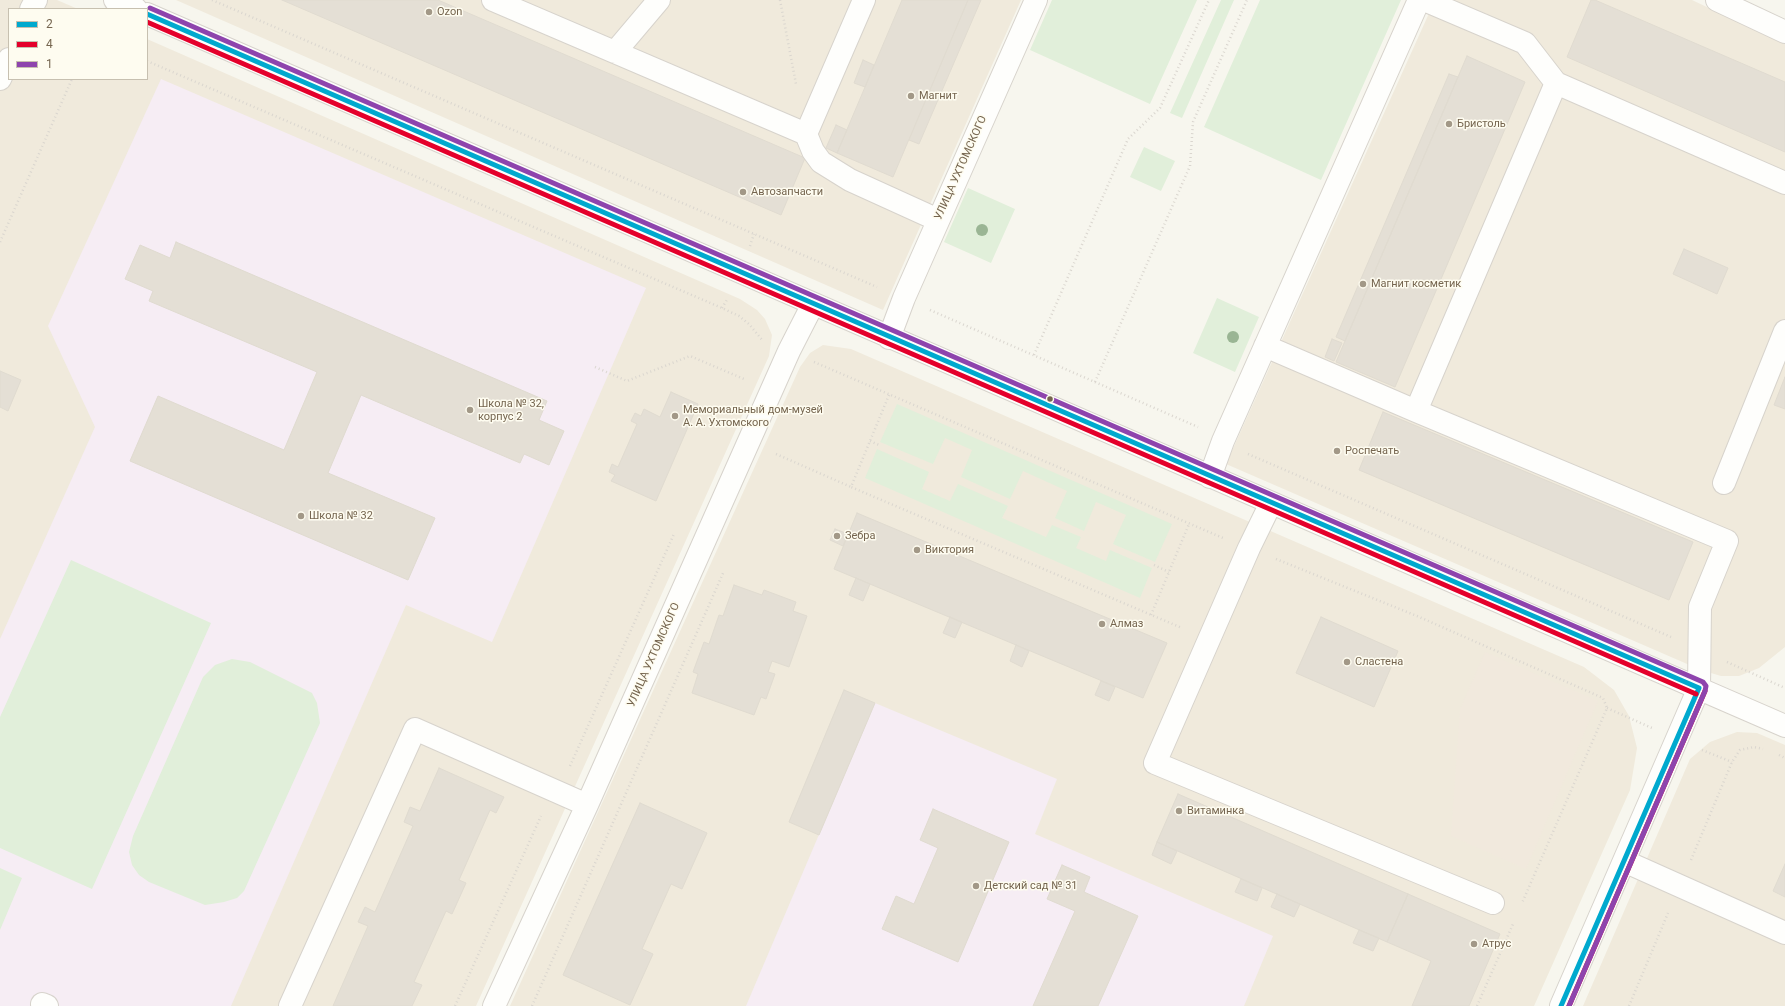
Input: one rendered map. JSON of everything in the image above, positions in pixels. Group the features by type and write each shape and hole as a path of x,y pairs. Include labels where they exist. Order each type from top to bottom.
{"street":[{"path":"115,0 134,8"},
{"path":"493,0 806,134 813,151 821,162 850,180 938,220"},
{"path":"615,52 659,0"},
{"path":"806,134 864,0"},
{"name":"УЛИЦА УХТОМСКОГО","path":"889,338 904,298 1036,0"},
{"path":"1210,477 1223,441 1419,0"},
{"path":"1424,0 1525,43 1556,83 1785,183"},
{"path":"1716,0 1785,32"},
{"path":"148,14 889,338 1785,726"},
{"path":"0,80 8,61"},
{"path":"1416,411 1556,83"},
{"name":"УЛИЦА УХТОМСКОГО","path":"494,1006 587,805 788,351 813,304"},
{"path":"1724,483 1785,331"},
{"path":"1265,346 1416,411 1727,540 1700,607 1699,688 1560,1006"},
{"path":"1271,503 1248,548 1155,763 1493,903"},
{"path":"290,1006 415,728 587,805"},
{"path":"1624,861 1785,933"}],"path":[{"path":"212,0 904,298 1208,432 1248,454 1699,649 1785,688"},
{"path":"780,0 797,89"},
{"path":"1034,356 1128,139 1160,108 1209,0"},
{"path":"1095,382 1190,166 1193,122 1248,0"},
{"path":"148,61 722,308 739,316 749,324 761,340 1189,524 1417,616 1603,698 1606,708 1521,905"},
{"path":"0,242 72,80"},
{"path":"758,346 761,340"},
{"path":"595,367 627,381 690,356 744,379"},
{"path":"813,370 816,363"},
{"path":"740,386 747,372"},
{"path":"851,487 889,395"},
{"path":"870,442 879,445"},
{"path":"773,461 780,447"},
{"path":"776,454 1209,639"},
{"path":"1151,615 1189,524"},
{"path":"455,1006 675,531"},
{"path":"1154,565 1169,572"},
{"path":"532,1006 725,570"},
{"path":"1740,750 1754,747 1769,751"},
{"path":"1775,753 1785,758"},
{"path":"1477,1006 1515,919"}],"shaded area":[{"name":"Школа № 32","path":"0,0 57,0 76,8 8,8 8,80 148,80 148,39 740,299 757,310 765,319 772,335 769,356 476,1006 0,1006"},
{"path":"176,0 1021,0 883,310"},
{"path":"1435,0 1692,0 1785,44 1785,647 1759,668 1739,676 1721,676 1701,670 1226,464"},
{"name":"Школа № 32","path":"161,79 646,288 492,642 406,605 231,1006 0,1006 0,639 95,427 48,326"},
{"path":"823,345 851,349 1584,667 1614,690 1629,716 1637,748 1630,790 1534,1006 510,1006 800,367 810,353"},
{"path":"1485,652 1598,701 1526,869 1451,836 1460,709"},
{"name":"Детский сад № 31","path":"875,703 1057,779 1035,834 1273,936 1244,1006 746,1006"},
{"path":"1737,732 1757,733 1785,745 1785,1006 1583,1006 1690,759 1710,742"}],"green space":[{"path":"1052,0 1197,0 1150,104 1030,50"},
{"path":"1221,0 1234,0 1182,118 1170,113"},
{"path":"1260,0 1401,0 1321,180 1204,127"},
{"path":"1144,147 1175,161 1161,191 1130,177"},
{"path":"968,188 1015,209 991,263 944,242"},
{"path":"1217,298 1259,317 1235,372 1193,353"},
{"path":"897,404 1172,524 1155,562 1113,544 1126,515 1096,502 1084,531 1055,518 1067,491 1023,471 1010,499 961,477 972,450 945,438 933,464 880,442"},
{"path":"877,449 929,472 922,489 950,501 958,484 1008,506 1002,518 1046,537 1052,525 1081,537 1076,548 1106,561 1110,550 1152,568 1140,598 865,478"},
{"path":"71,560 211,623 92,889 0,848 0,717"},
{"path":"232,659 250,662 312,693 317,703 320,723 244,891 237,898 205,905 149,882 139,875 132,865 129,852 133,836 203,677 215,665"},
{"path":"0,868 22,878 0,930"}],"building":[{"path":"282,0 438,0 805,158 781,215"},
{"path":"902,0 968,0 893,177 837,153"},
{"path":"968,0 981,0 919,144 909,140"},
{"path":"1591,0 1595,0 1785,82 1785,152 1567,57"},
{"path":"1467,56 1525,82 1395,387 1336,362"},
{"path":"863,60 874,65 865,87 854,83"},
{"path":"1449,74 1458,77 1345,341 1336,337"},
{"path":"836,125 847,130 837,153 826,148"},
{"name":"Школа № 32, корпус 2","path":"176,242 547,401 539,420 564,431 549,465 524,454 520,463 361,395 328,473 435,518 408,580 130,461 158,396 284,450 317,372 149,301 153,291 125,279 140,245 170,258"},
{"path":"1684,249 1728,268 1717,294 1673,274"},
{"path":"1332,339 1342,343 1334,361 1325,357"},
{"path":"0,371 21,380 8,411 0,407"},
{"path":"1785,377 1785,409 1774,405"},
{"path":"671,392 698,404 656,501 611,481 615,475 609,472 612,464 618,467 637,424 631,421 635,413 641,416 644,409 660,417"},
{"path":"1383,412 1693,542 1669,600 1359,470"},
{"path":"857,513 1167,643 1143,698 834,569"},
{"path":"835,529 848,534 843,546 830,540"},
{"path":"856,578 870,584 863,601 849,595"},
{"path":"734,585 762,595 764,590 796,602 793,611 807,616 789,667 772,661 768,672 775,674 766,699 761,697 754,715 692,693 698,674 693,672 704,642 709,644 719,615 723,616"},
{"path":"950,617 962,622 955,638 943,633"},
{"name":"Сластена","path":"1321,617 1398,651 1374,707 1296,673"},
{"path":"1016,645 1029,651 1022,667 1010,661"},
{"path":"1101,681 1115,687 1109,701 1095,695"},
{"path":"844,690 875,703 819,835 789,822"},
{"path":"439,768 504,797 496,813 490,810 459,880 466,883 452,914 446,911 414,982 422,985 412,1006 333,1006 368,926 358,922 365,907 375,912 413,826 404,822 410,807 420,811"},
{"path":"1178,794 1408,894 1387,942 1157,842"},
{"path":"640,803 707,833 682,889 671,884 642,949 653,954 630,1005 563,975"},
{"path":"933,809 1009,842 958,962 882,929 896,896 914,904 938,848 920,840"},
{"path":"1157,842 1177,851 1171,864 1152,855"},
{"path":"1785,864 1785,897 1773,891"},
{"path":"1062,865 1090,877 1084,892 1138,916 1098,1006 1033,1006 1075,911 1047,899"},
{"path":"1241,879 1262,888 1257,901 1235,892"},
{"path":"1277,894 1300,904 1294,917 1271,907"},
{"path":"1408,894 1500,934 1469,1006 1412,1006 1431,961 1387,942"},
{"path":"1359,930 1379,938 1373,951 1353,943"}],"transit line":[{"name":"1","path":"150,8 1703,682 1706,686 1705,691 1569,1006"},
{"name":"2","path":"148,14 1699,688"},
{"name":"4","path":"148,22 1696,694"},
{"name":"2","path":"1561,1006 1699,688"},
{"name":"4","path":"1569,1006 1705,691"}],"place":[{"name":"Ozon","path":"429,12"},
{"name":"Магнит","path":"911,96"},
{"name":"Бристоль","path":"1449,124"},
{"name":"Автозапчасти","path":"743,192"},
{"name":"Магнит косметик","path":"1363,284"},
{"name":"Школа № 32, корпус 2","path":"470,410"},
{"name":"Мемориальный дом-музей А. А. Ухтомского","path":"675,416"},
{"name":"Роспечать","path":"1337,451"},
{"name":"Школа № 32","path":"301,516"},
{"name":"Зебра","path":"837,536"},
{"name":"Виктория","path":"917,550"},
{"name":"Алмаз","path":"1102,624"},
{"name":"Сластена","path":"1347,662"},
{"name":"Витаминка","path":"1179,811"},
{"name":"Детский сад № 31","path":"976,886"},
{"name":"Атрус","path":"1474,944"}]}
